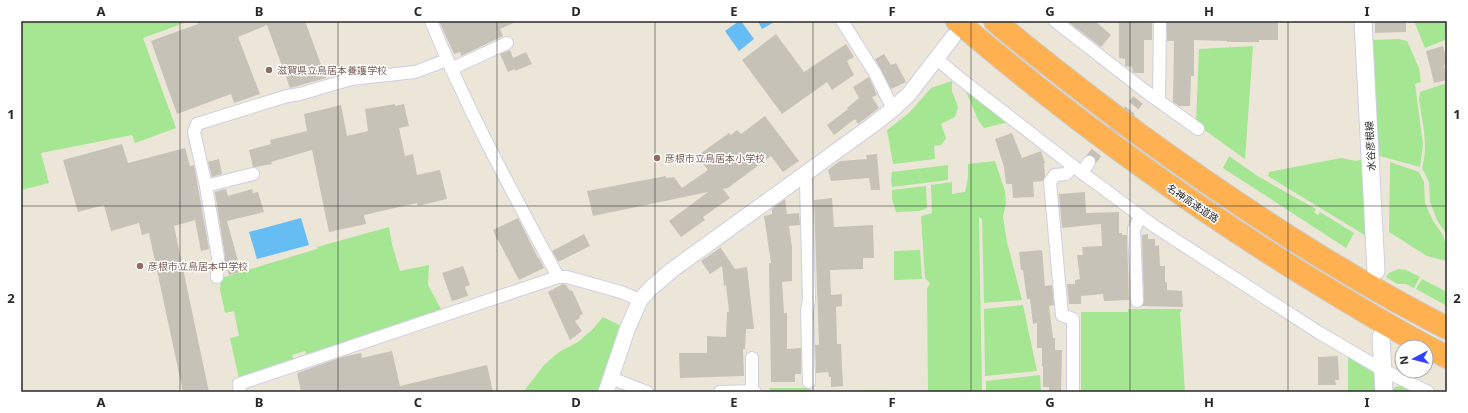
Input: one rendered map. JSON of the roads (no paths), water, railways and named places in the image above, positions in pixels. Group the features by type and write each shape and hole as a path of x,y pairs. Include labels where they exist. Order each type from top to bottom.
{"highway":[{"path":"995,21 1093,99 1176,161 1267,224 1348,274 1447,328"},
{"name":"名神高速道路","path":"955,29 1162,182 1255,245 1426,347 1447,357"}],"main road":[{"name":"水谷彦根線","path":"1363,21 1376,271"},
{"path":"1381,338 1384,392"}],"street":[{"path":"431,21 449,65 482,136 558,277"},
{"path":"842,21 875,73 893,109"},
{"path":"1055,21 1141,96 1159,101 1198,129"},
{"path":"1159,101 1160,21"},
{"path":"647,392 609,385 627,330 640,300 651,288 672,270 893,109 909,94 936,58 955,29"},
{"path":"217,277 218,257 206,186 194,132 197,124 287,96 300,94 351,80 415,72 449,65 507,43"},
{"path":"936,58 1077,170 1141,216 1318,332 1383,370 1428,392"},
{"path":"1073,392 1073,320 1062,315 1050,182 1055,175 1066,174 1077,170 1089,162"},
{"path":"206,186 253,174"},
{"path":"805,174 809,299 807,311 809,382"},
{"path":"1137,301 1134,229 1141,216"},
{"path":"240,392 239,384 558,277 566,277 621,292 640,300"},
{"path":"720,392 754,391 752,358"}],"water":[{"path":"741,21 754,39 739,51 725,31"},
{"path":"758,21 776,21 762,29"},
{"path":"301,218 309,245 257,259 249,232"}],"tunnel":[{"path":"1089,162 1138,100"}],"place":[{"name":"滋賀県立鳥居本養護学校","path":"269,70"},
{"name":"彦根市立鳥居本小学校","path":"657,158"},
{"name":"彦根市立鳥居本中学校","path":"140,266"}]}
